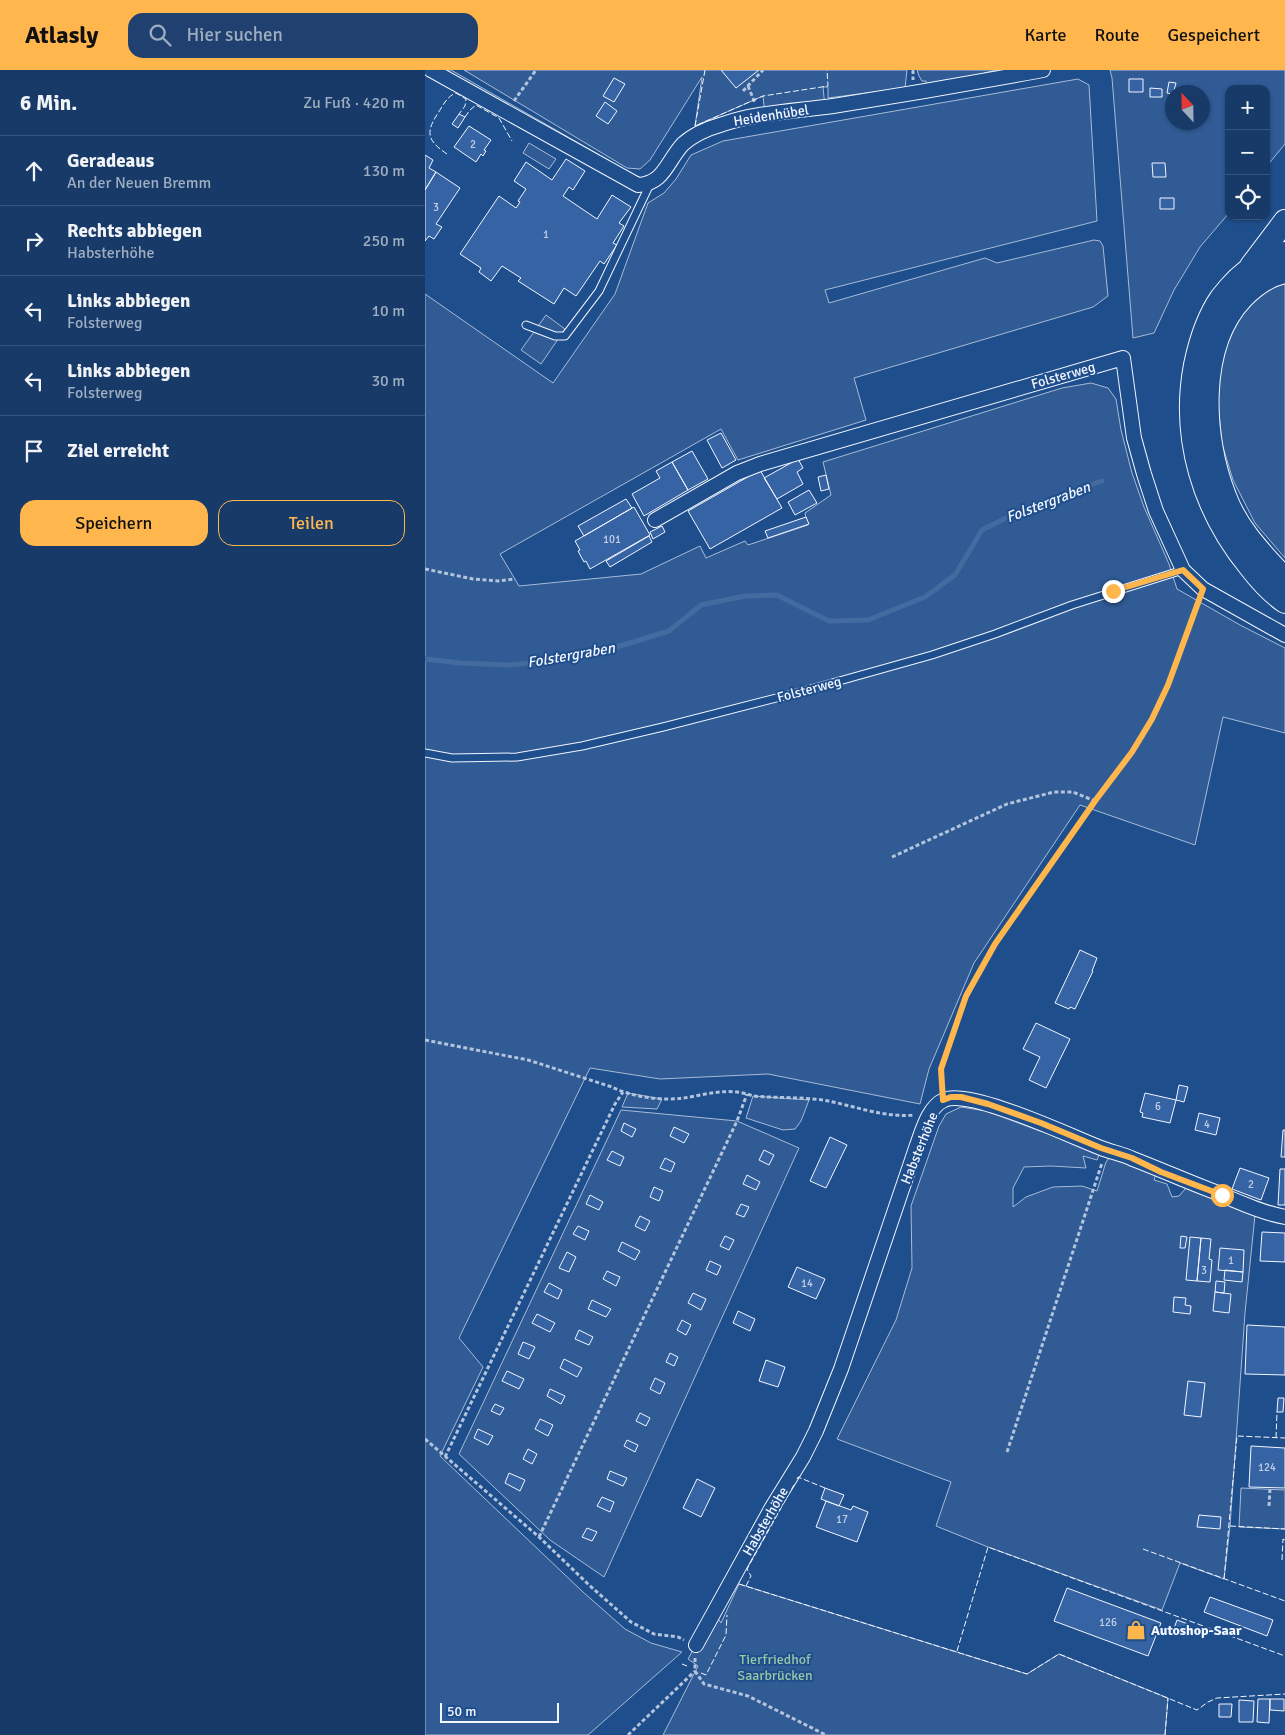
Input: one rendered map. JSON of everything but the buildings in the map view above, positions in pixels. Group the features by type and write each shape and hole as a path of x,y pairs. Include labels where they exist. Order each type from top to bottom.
{"main road":[{"path":"1285,221 1247,271 1229,288 1216,305 1205,328 1193,374 1191,401 1191,428 1195,456 1209,501 1221,526 1238,552 1256,575 1285,602"},
{"path":"1247,271 1266,259 1285,254"},
{"path":"1285,272 1265,280 1250,290 1236,305 1225,322 1211,367 1208,401 1210,447 1225,498 1236,520 1252,542 1285,579"}],"street":[{"path":"431,70 637,185 650,184"},
{"name":"Heidenhübel","path":"650,184 655,181 682,146 692,137 724,124 754,116 887,97 1043,70"},
{"name":"Folsterweg","path":"655,520 737,472 760,464 1123,358 1135,438 1143,474 1183,570 1203,589 1285,635"},
{"path":"943,1100 951,1097 961,1097 988,1104 1041,1123 1106,1150 1132,1158 1161,1172 1256,1208 1285,1216"},
{"name":"Habsterhöhe","path":"696,1645 816,1430 841,1369 916,1148 930,1114 943,1100"}],"lane":[{"path":"526,325 555,336 565,336 599,291 650,184"},
{"name":"Folsterweg","path":"425,753 452,758 517,757 573,748 663,727 800,692 932,655 1072,605 1183,570"}],"path":[{"path":"507,112 536,70"},
{"path":"743,91 763,70"},
{"path":"425,569 473,580 515,579"},
{"name":"Habsterhöhe","path":"943,1100 941,1069 966,996 995,944 1095,801 1132,752 1152,719 1168,685 1203,589"},
{"path":"892,858 1007,804 1054,792 1073,792 1095,801"},
{"path":"425,1040 528,1060 612,1086 623,1092 662,1098 682,1098 716,1091 753,1096 821,1100 862,1110 905,1116 930,1114"},
{"path":"445,1457 611,1113 623,1092"},
{"path":"539,1537 737,1121 747,1094"},
{"path":"1007,1452 1106,1150"},
{"path":"425,1440 539,1537 631,1622 655,1634 678,1637 696,1645"},
{"path":"1269,1506 1271,1488"},
{"path":"628,1735 695,1671 704,1684 747,1696 826,1735"}],"shaded area":[{"path":"431,70 451,70 610,161 606,168"},
{"path":"464,70 907,70 905,88 828,98 828,87 823,87 825,107 765,115 763,96 695,126 702,77 650,160 640,169 627,168"},
{"path":"917,70 997,70 984,73 1005,77 927,90 926,81 922,81"},
{"path":"1110,70 1285,70 1285,144 1270,162 1270,85 1225,85 1225,218 1200,247 1174,290 1154,333 1133,338"},
{"path":"1078,79 1089,85 1097,221 825,290 829,303 985,258 997,263 1094,240 1100,241 1103,246 1108,296 1093,307 854,378 866,420 738,460 721,429 500,554 519,586 641,574 700,546 706,558 745,541 748,545 808,525 805,513 831,495 823,462 1062,388 1091,383 1108,388 1116,399 1121,430 1132,473 1144,507 1169,564 1177,589 1285,648 1285,733 1223,717 1195,845 1080,805 974,963 929,1069 920,1104 768,1074 660,1079 590,1068 459,1338 483,1367 440,1456 583,1592 625,1629 651,1643 682,1652 588,1735 425,1735 425,294 553,383 615,294 648,203 664,193 676,179 691,155 723,141"},
{"path":"529,143 556,159 549,169 523,153"},
{"path":"1285,284 1285,558 1255,523 1233,480 1222,444 1218,404 1221,365 1228,340 1242,314 1265,291"},
{"path":"546,315 565,329 541,364 521,350"},
{"path":"628,1093 662,1099 657,1109 622,1107"},
{"path":"753,1096 809,1100 801,1121 795,1129 783,1130 746,1118"},
{"path":"961,1107 986,1111 1040,1131 1102,1148 1097,1160 1083,1156 1086,1168 1024,1167 1013,1188 1013,1207 1026,1197 1053,1187 1082,1186 1097,1191 1106,1162 1109,1158 1115,1156 1156,1174 1154,1180 1167,1184 1172,1197 1179,1196 1186,1188 1255,1215 1245,1313 1230,1526 1224,1579 1180,1563 1162,1610 988,1547 936,1526 951,1482 837,1439 896,1320 912,1268 911,1206 939,1126 946,1114"},
{"path":"621,1110 737,1121 799,1148 604,1577 550,1540 459,1454"},
{"path":"1241,1488 1285,1490 1285,1529 1239,1527"},
{"name":"Tierfriedhof Saarbrücken","path":"739,1584 1027,1674 1059,1654 1168,1698 1165,1735 663,1735 698,1666 688,1659 714,1612 721,1623"}],"waterway":[{"name":"Folstergraben","path":"425,659 509,665 542,662 604,651 669,631 701,605 745,596 777,595 829,621 868,620 925,597 955,575 982,530 1028,507 1102,481"}],"fence":[{"path":"705,70 695,126 763,96 828,86 827,70"},
{"path":"447,154 431,139 430,129 445,102 456,93 466,99 465,106 459,114"},
{"path":"465,117 476,105 499,118 512,141"},
{"path":"1276,1438 1277,1412"},
{"path":"1224,1579 1237,1436 1285,1438"},
{"path":"797,1479 798,1477 825,1488"},
{"path":"746,1586 751,1576 747,1569 794,1485"},
{"path":"1230,1526 1285,1529"},
{"path":"1282,1560 1283,1539 1285,1540"},
{"path":"957,1651 988,1547 1285,1656"},
{"path":"1143,1549 1285,1601"},
{"path":"739,1584 1027,1674 1059,1654 1197,1710 1217,1698 1285,1694"},
{"path":"701,1673 706,1675 726,1635 727,1615"},
{"path":"682,1664 687,1666"},
{"path":"1165,1735 1168,1698"}],"place":[{"name":"Autoshop-Saar","path":"1136,1630"}],"route":[{"path":"1113,591 1183,570 1203,589 1197,610 1168,685 1152,719 1132,752 1095,801 995,944 966,996 941,1069 943,1100 951,1097 961,1097 988,1104 1041,1123 1101,1148 1132,1158 1161,1172 1222,1195"}]}
